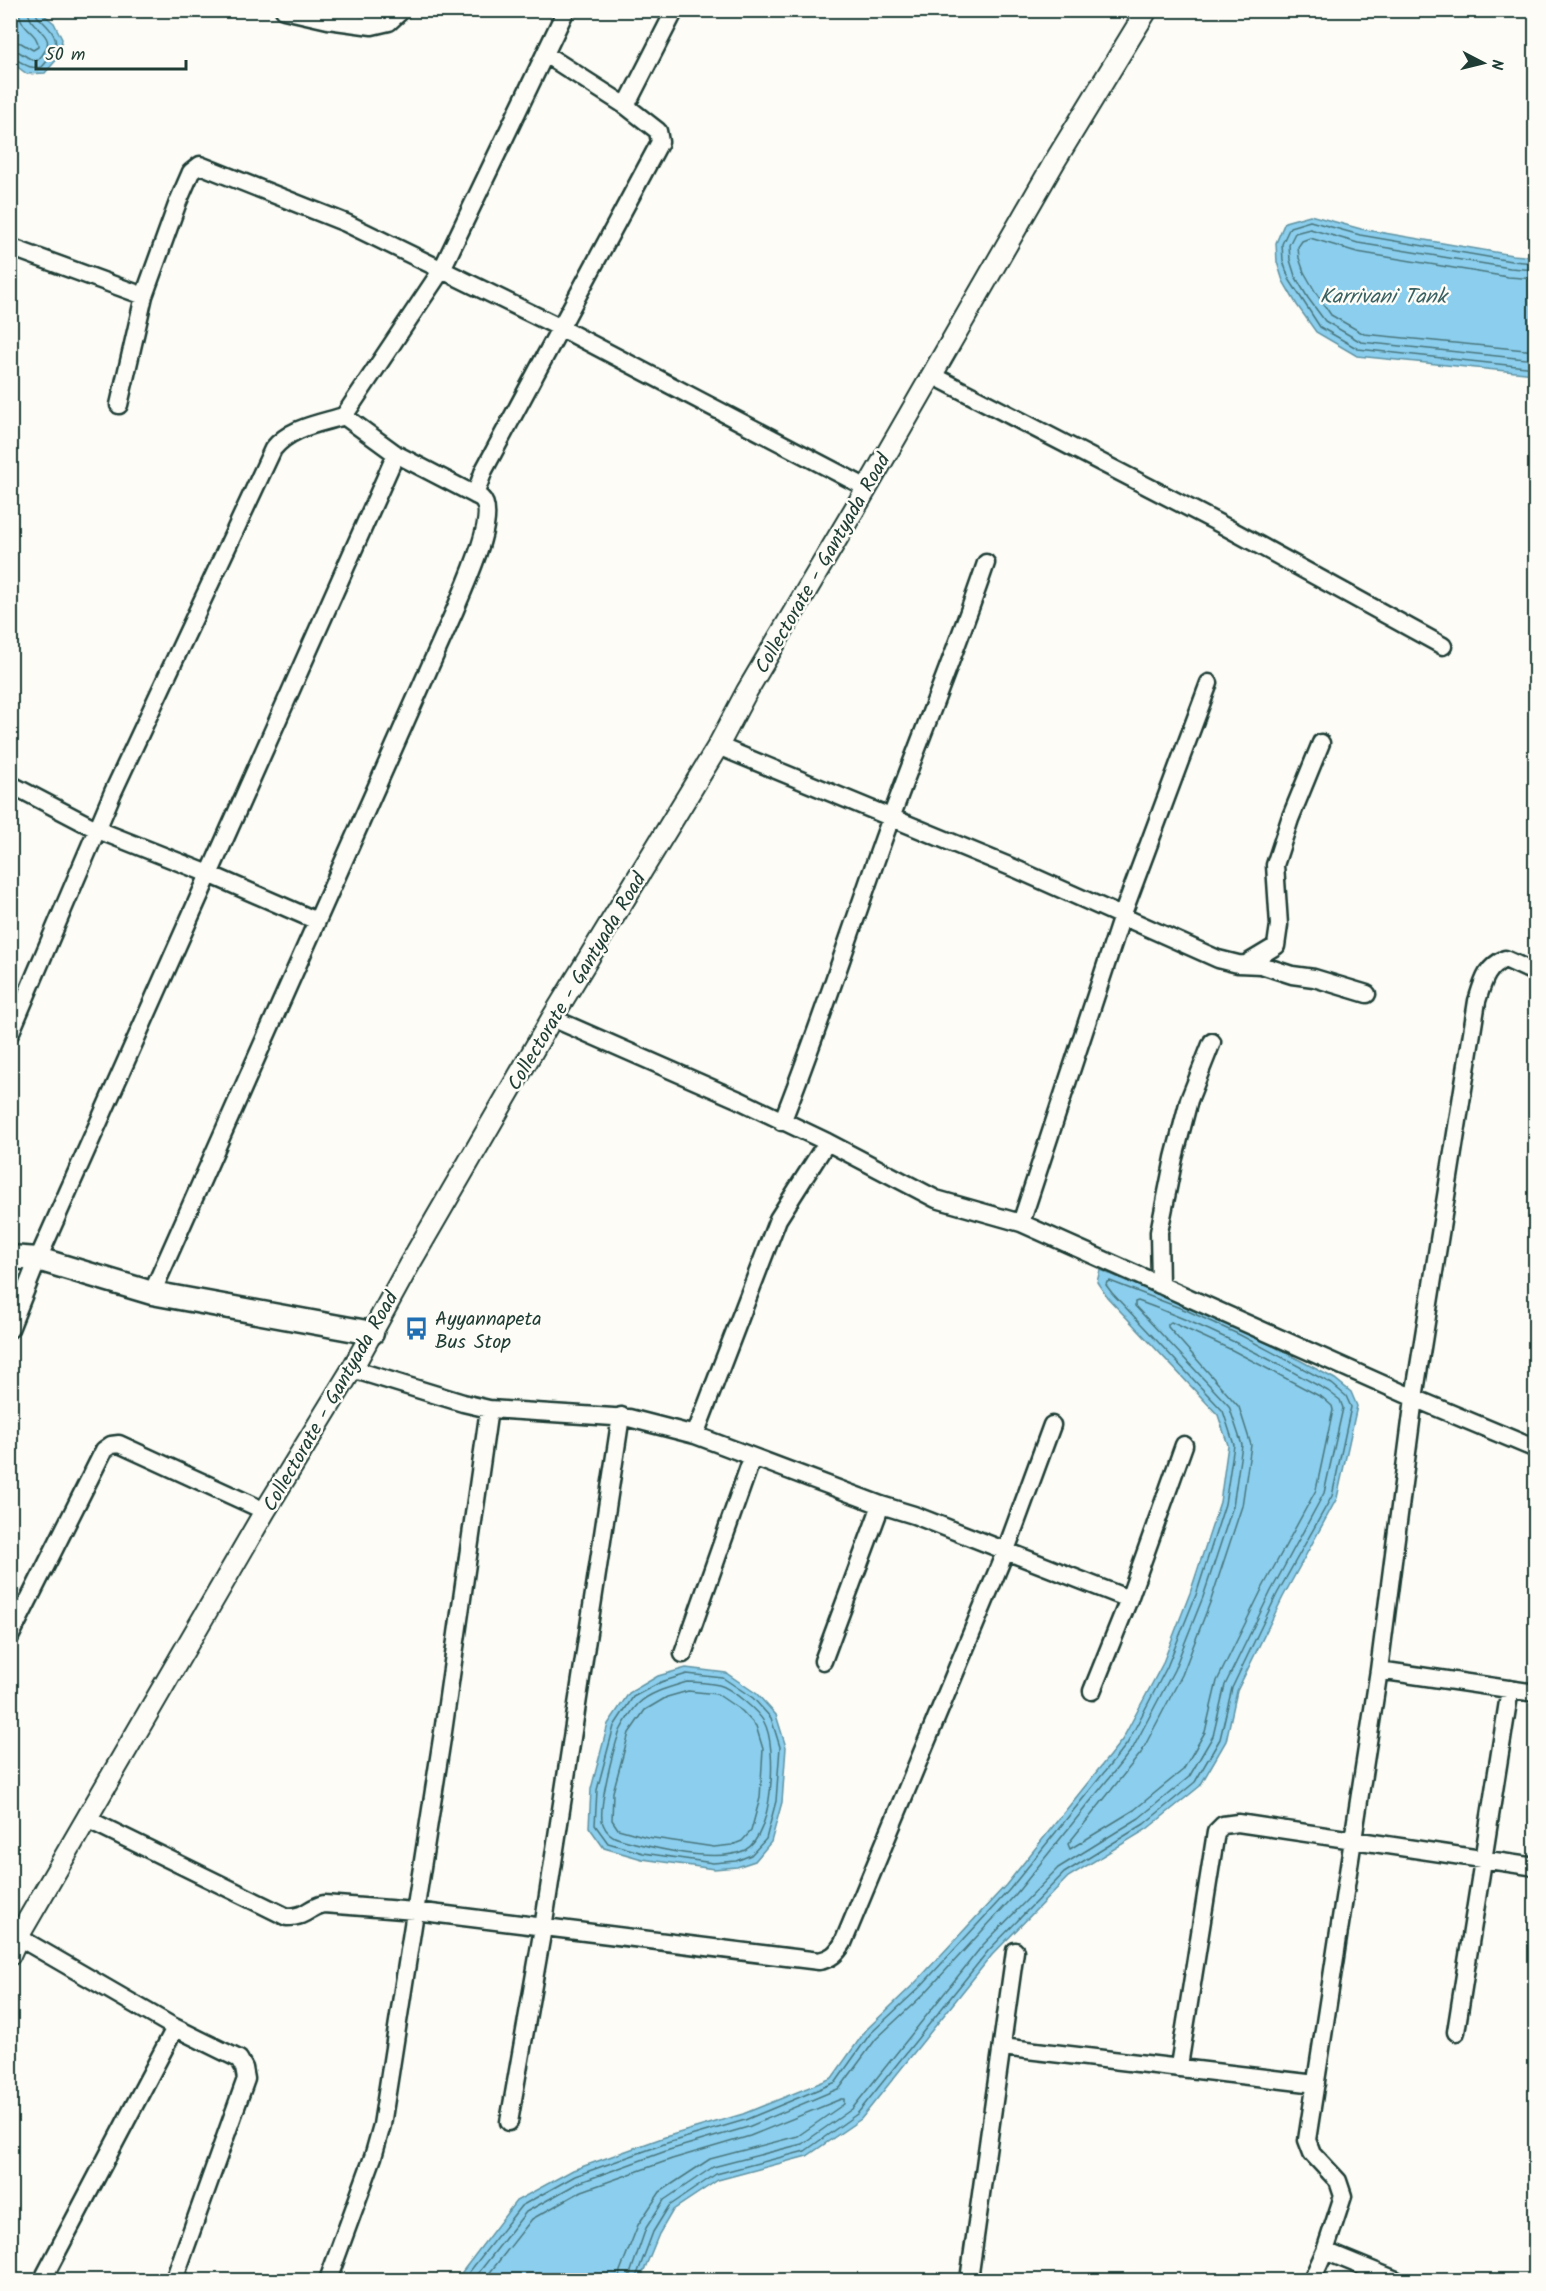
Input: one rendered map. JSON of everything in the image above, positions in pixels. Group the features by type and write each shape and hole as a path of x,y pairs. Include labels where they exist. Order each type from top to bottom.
{"main road":[{"path":"10,1257 38,1259 152,1293 372,1333"}],"street":[{"path":"284,10 328,20 374,18 389,22 402,10"},
{"path":"10,1034 113,792 273,449 280,440 297,430 344,416 441,271 566,10"},
{"path":"626,106 675,10"},
{"name":"Collectorate - Gantyada Road","path":"14,1946 265,1511 352,1369 409,1265 552,1018 718,746 747,691 1055,161 1147,10"},
{"path":"475,495 484,470 660,142 658,131 626,106 545,54"},
{"path":"118,405 144,296 178,202 191,172 200,165 346,223 561,328 867,488"},
{"path":"10,247 144,296"},
{"path":"932,375 1226,527 1443,646"},
{"path":"152,1293 455,610 485,531 487,513 485,501 396,454 344,416"},
{"path":"10,1329 38,1259 396,454"},
{"path":"782,1122 803,1070 891,817 957,647 986,563"},
{"path":"1021,1223 1122,916 1209,683"},
{"path":"1246,964 1276,946 1279,925 1275,865 1290,819 1321,743"},
{"path":"718,746 891,817 1218,959 1261,965 1367,994"},
{"path":"10,784 98,830 209,874 317,921"},
{"path":"1312,2280 1343,2196 1338,2181 1317,2160 1307,2145 1379,1670 1414,1398 1477,1001 1486,973 1495,963 1505,959 1536,973"},
{"path":"552,1018 729,1095 827,1142 936,1199 1021,1223 1414,1398 1536,1449"},
{"path":"1160,1285 1160,1232 1174,1158 1189,1101 1212,1042"},
{"path":"695,1435 778,1219 827,1142"},
{"path":"352,1369 489,1409 621,1416 695,1435 752,1458 1006,1550 1129,1599"},
{"path":"328,2280 373,2157 382,2125 443,1732 489,1409"},
{"path":"509,2122 543,1928 621,1416"},
{"path":"87,1819 287,1917 302,1916 314,1907 324,1904 415,1911 819,1962 832,1956 843,1943 1006,1550 1052,1425"},
{"path":"10,1637 104,1450 111,1445 119,1444 265,1511"},
{"path":"1092,1691 1129,1599 1184,1445"},
{"path":"683,1654 752,1458"},
{"path":"823,1661 881,1505"},
{"path":"1379,1670 1536,1693"},
{"path":"1456,2032 1510,1689"},
{"path":"1179,2066 1216,1832 1223,1825 1238,1823 1536,1867"},
{"path":"14,1946 239,2059 244,2068 246,2079 174,2280"},
{"path":"969,2280 1015,1951"},
{"path":"45,2275 175,2028"},
{"path":"1002,2047 1179,2066 1316,2084"},
{"path":"1324,2251 1396,2280"}],"water":[{"path":"11,10 39,11 54,23 62,39 59,57 45,73 27,74 11,62"},
{"name":"Karrivani Tank","path":"1310,215 1361,229 1535,257 1535,374 1357,356 1316,332 1283,281 1277,262 1276,243 1285,222"},
{"path":"1100,1270 1190,1305 1243,1330 1335,1379 1351,1392 1357,1406 1337,1498 1283,1597 1237,1691 1226,1741 1200,1786 1147,1829 1068,1877 992,1955 861,2119 807,2156 718,2180 673,2210 659,2234 640,2280 456,2280 516,2201 573,2170 665,2137 743,2114 832,2078 866,2030 915,1983 1006,1885 1122,1740 1162,1665 1190,1593 1220,1502 1228,1445 1218,1415 1107,1297 1097,1282"},
{"path":"686,1668 726,1673 757,1694 776,1715 786,1747 782,1802 771,1842 755,1861 737,1867 714,1869 642,1859 604,1848 589,1827 591,1789 608,1724 629,1693 658,1676"}],"place":[{"name":"Ayyannapeta Bus Stop","path":"417,1329"}]}
